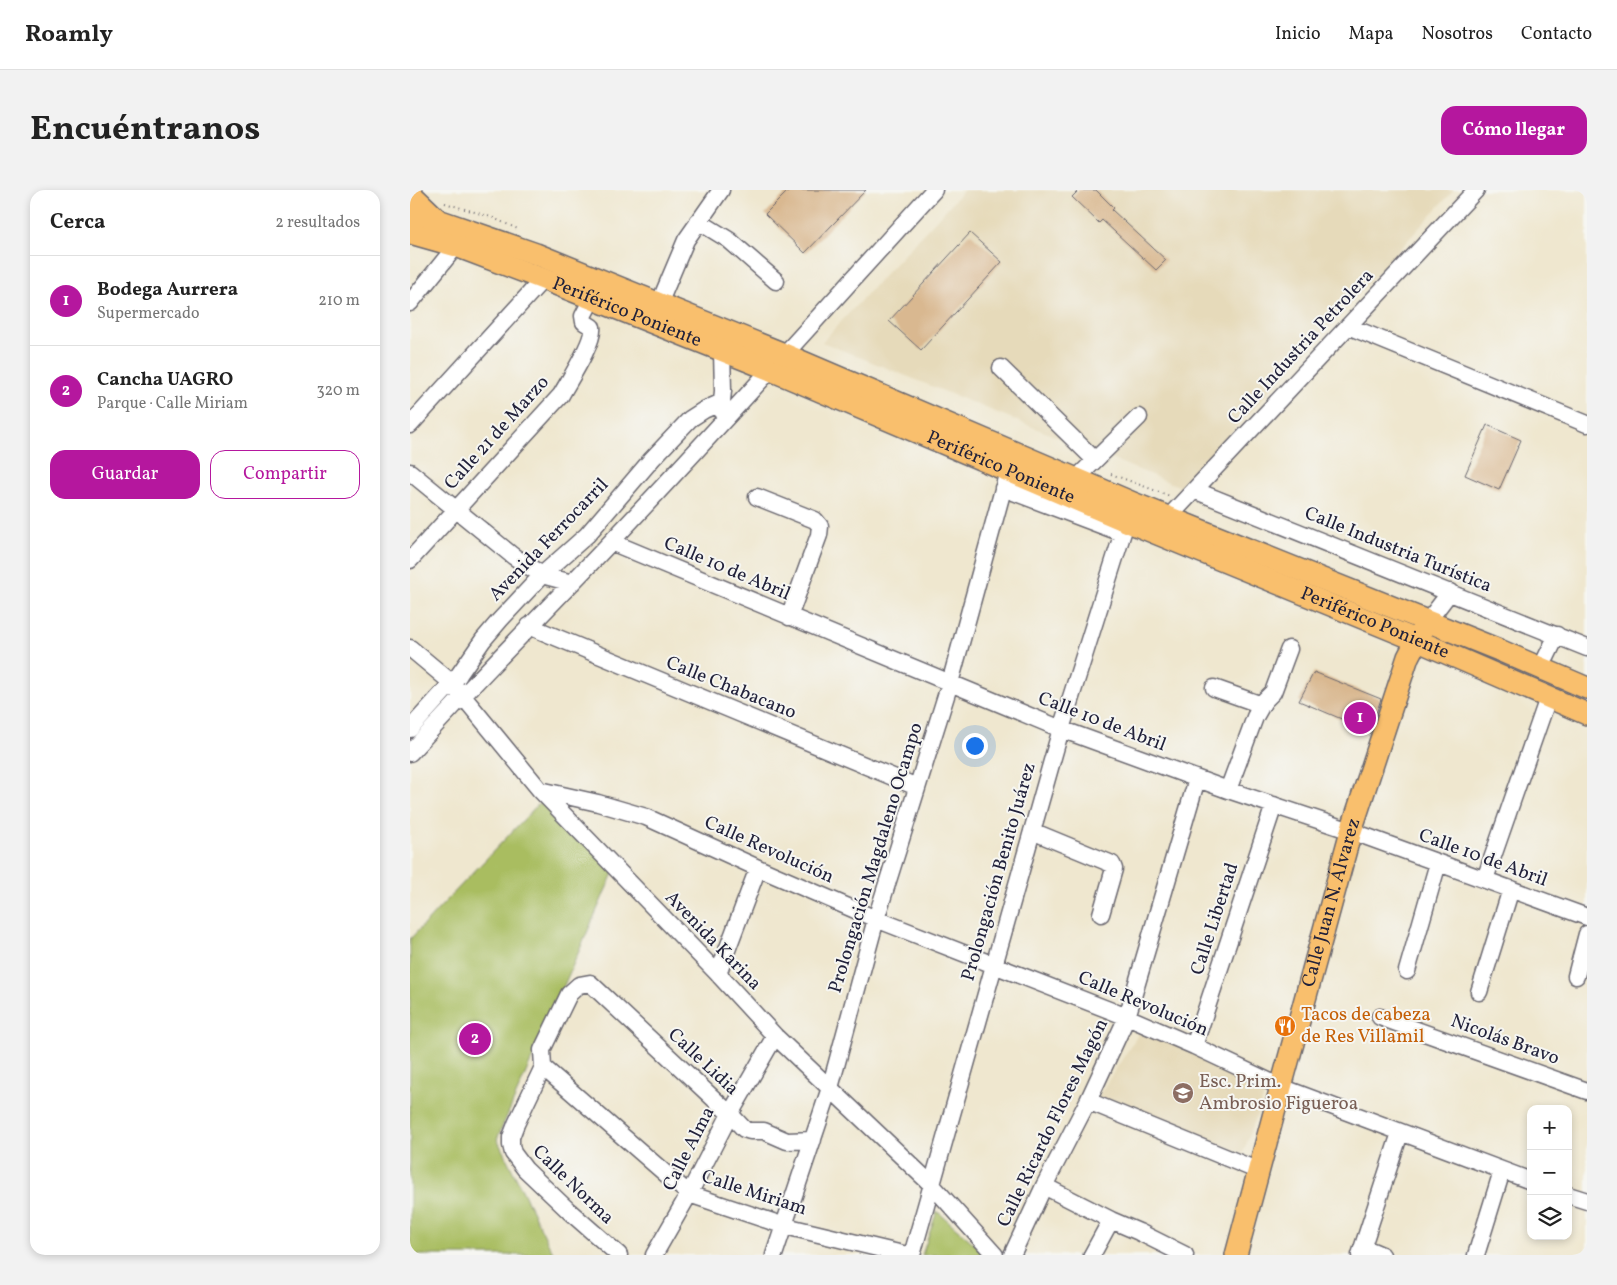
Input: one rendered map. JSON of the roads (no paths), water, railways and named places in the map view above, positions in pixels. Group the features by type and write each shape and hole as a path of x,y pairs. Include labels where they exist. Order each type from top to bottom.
{"main road":[{"path":"410,193 438,211"},
{"name":"Periférico Poniente","path":"410,215 438,211 536,254 659,304 1006,479 1082,476"},
{"name":"Periférico Poniente","path":"410,233 456,246 543,278 722,351 777,362 1082,476 1127,519 1163,526 1428,621 1587,688"},
{"name":"Periférico Poniente","path":"1163,526 1416,640 1587,714"},
{"name":"Calle Juan N. Álvarez","path":"1236,1255 1351,831 1408,657 1428,621"}],"street":[{"path":"659,304 681,250 698,221 721,190"},
{"path":"410,753 457,685 500,656 572,583 715,430 934,190"},
{"name":"Calle Industria Petrolera","path":"1163,526 1189,495 1476,190"},
{"path":"698,221 729,240 776,280"},
{"path":"410,303 456,246"},
{"path":"410,425 543,278"},
{"name":"Calle 21 de Marzo","path":"410,560 560,395 577,367 592,336 592,327 584,322 583,316 592,299"},
{"path":"1348,326 1587,424"},
{"path":"715,430 722,402 722,351"},
{"path":"1001,368 1082,476 1139,417"},
{"name":"Avenida Ferrocarril","path":"410,729 457,685 484,640 542,575 587,535 652,459 690,419 722,402"},
{"path":"410,472 457,508 513,556 542,575 572,583"},
{"path":"1006,479 1127,519"},
{"name":"Prolongación Magdaleno Ocampo","path":"774,1255 830,1088 876,919 950,683 1006,479"},
{"name":"Calle Industria Turística","path":"1189,495 1450,592 1587,648"},
{"path":"757,497 815,520 820,526 819,535 789,616"},
{"name":"Prolongación Benito Juárez","path":"912,1255 1060,729 1127,519"},
{"name":"Calle 10 de Abril","path":"611,542 1060,729 1228,790 1351,831 1587,917"},
{"name":"Calle Juan N. Álvarez","path":"1428,621 1450,592"},
{"name":"Calle Chabacano","path":"529,626 917,786"},
{"path":"1541,668 1557,635"},
{"name":"Avenida Karina","path":"410,648 457,685 540,790 718,974 775,1036 932,1186 995,1255"},
{"path":"1228,790 1255,717 1273,692 1289,649"},
{"path":"1214,688 1262,705"},
{"path":"1485,879 1548,698"},
{"name":"Calle Ricardo Flores Magón","path":"1012,1255 1127,1017 1196,778"},
{"name":"Calle Revolución","path":"540,790 598,803 646,817 876,919 1127,1017 1281,1087 1527,1180"},
{"name":"Calle Libertad","path":"1194,1046 1274,805"},
{"path":"1032,832 1112,864 1114,869 1101,914"},
{"path":"1407,971 1438,863"},
{"path":"718,974 758,868"},
{"path":"1479,992 1511,889"},
{"path":"1576,976 1587,934"},
{"name":"Calle Lidia","path":"543,1067 542,1050 569,994 579,984 590,983 744,1129 764,1131 787,1141 813,1140"},
{"name":"Nicolás Bravo","path":"1380,1017 1587,1091"},
{"name":"Calle Alma","path":"654,1255 689,1194 730,1114 775,1036"},
{"name":"Calle Norma","path":"543,1067 511,1137 513,1152 525,1169 569,1212 619,1255"},
{"name":"Calle Miriam","path":"543,1067 689,1194 785,1226 907,1255"},
{"path":"1088,1101 1258,1171"},
{"path":"1382,1255 1361,1251 1400,1133"},
{"path":"1476,1255 1502,1171"},
{"path":"1044,1186 1185,1255"},
{"path":"1572,1196 1587,1202"},
{"path":"1092,1255 1111,1220"}],"place":[{"name":"Bodega Aurrera","path":"1360,718"},
{"name":"Tacos de cabeza de Res Villamil","path":"1285,1026"},
{"name":"Cancha UAGRO","path":"475,1039"},
{"name":"Esc. Prim. Ambrosio Figueroa","path":"1183,1093"}]}
